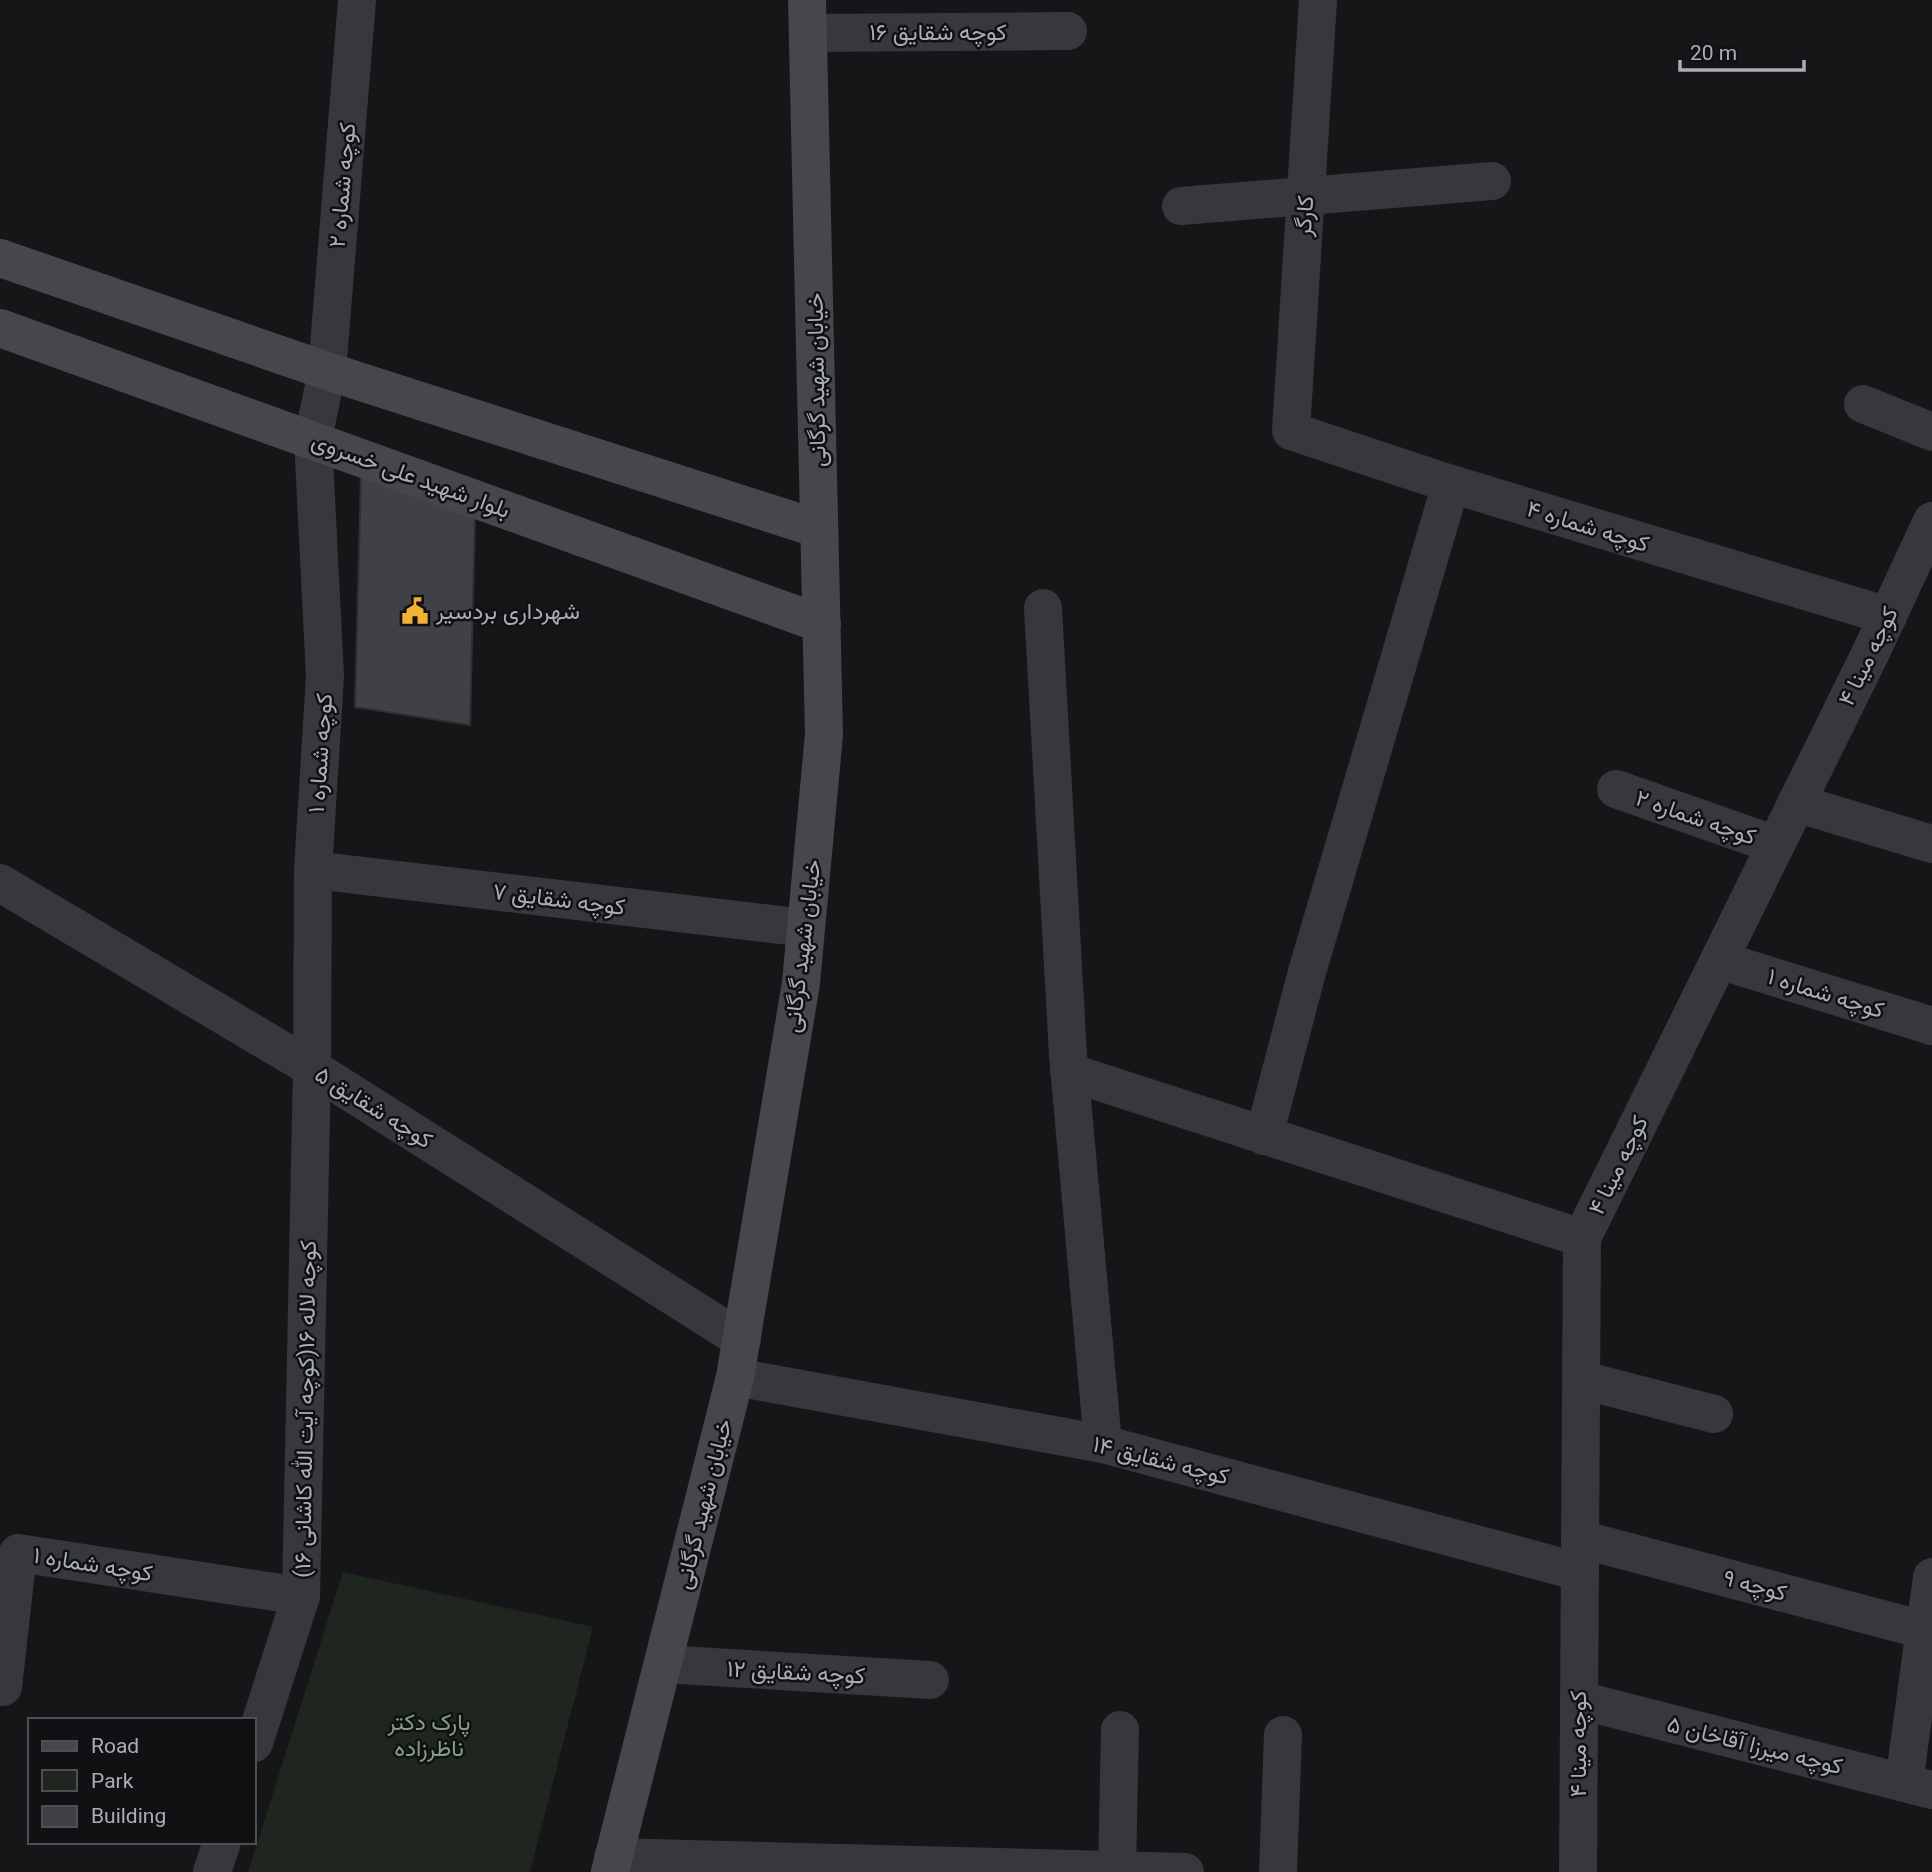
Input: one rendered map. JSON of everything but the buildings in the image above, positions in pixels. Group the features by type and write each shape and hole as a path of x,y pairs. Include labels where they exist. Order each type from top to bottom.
{"main road":[{"name":"خیابان شهید گرگانی","path":"611,1865 738,1359 801,983 824,734 807,16"},
{"path":"0,258 327,371 819,529"},
{"name":"بلوار شهید علی خسروی","path":"0,328 822,624"}],"street":[{"name":"کوچه شماره ۲","path":"313,439 327,371 357,0"},
{"name":"کارگر","path":"1291,431 1318,0"},
{"name":"کوچه شقایق ۱۶","path":"807,16 1068,31"},
{"path":"1181,206 1492,181"},
{"path":"1863,404 1932,432"},
{"name":"کوچه شماره ۴","path":"1291,431 1451,484 1888,616"},
{"name":"کوچه شماره ۱","path":"312,1068 313,870 325,676 313,439"},
{"path":"1264,1136 1307,972 1451,484"},
{"name":"کوچه مینا ۴","path":"1577,1872 1582,1238 1797,803 1932,521"},
{"path":"1043,608 1069,1072 1103,1444"},
{"name":"کوچه شماره ۲","path":"1616,789 1776,845"},
{"path":"1797,803 1932,844"},
{"name":"کوچه شقایق ۷","path":"313,870 806,928"},
{"name":"کوچه شقایق ۵","path":"0,883 312,1068 738,1359"},
{"name":"کوچه شماره ۱","path":"1719,960 1932,1026"},
{"name":"کوچه لاله ۱۶(کوچه آیت الله کاشانی ۱۶)","path":"256,1737 301,1596 312,1068"},
{"path":"1069,1072 1582,1238"},
{"name":"کوچه شقایق ۱۴","path":"738,1359 1580,1555"},
{"path":"1581,1380 1714,1414"},
{"name":"کوچه شماره ۱","path":"3,1687 18,1553 301,1596"},
{"name":"کوچه ۹","path":"1580,1555 1928,1631"},
{"path":"1918,1786 1932,1577"},
{"name":"کوچه شقایق ۱۲","path":"663,1664 930,1680"},
{"name":"کوچه میرزا آقاخان ۵","path":"1579,1700 1918,1786"},
{"path":"1117,1870 1120,1730"},
{"path":"1278,1872 1283,1735"},
{"path":"212,1872 221,1844"},
{"path":"611,1865 1185,1872"}],"green space":[{"name":"پ‍‍ارک دکتر ناظرزاده","path":"343,1572 593,1627 530,1872 248,1872"}],"place":[{"name":"شهرداری بردسیر","path":"415,611"}]}
